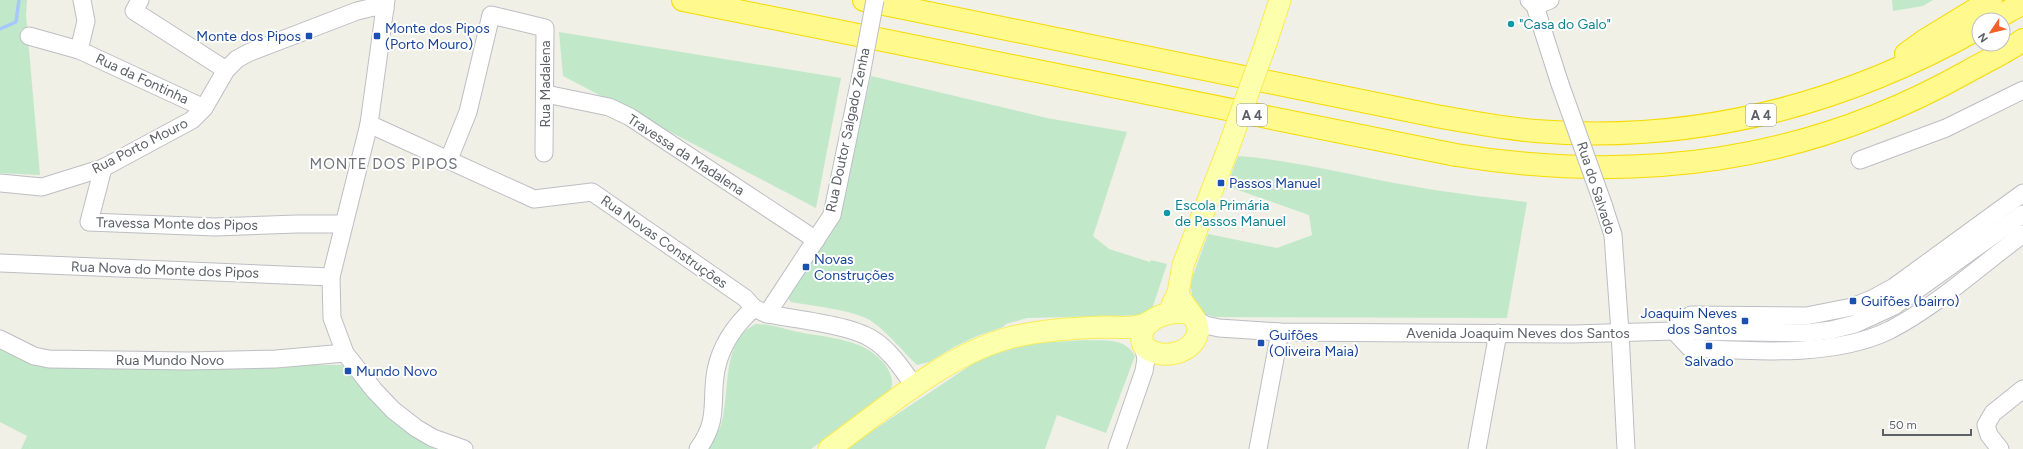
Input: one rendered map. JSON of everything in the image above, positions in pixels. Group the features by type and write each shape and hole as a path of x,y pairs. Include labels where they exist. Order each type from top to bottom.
{"highway":[{"name":"A 4","path":"683,0 1456,155 1516,164 1582,168 1644,167 1683,164 1741,155 1804,140 1862,121 1921,96 2022,42"},
{"name":"A 4","path":"864,0 1428,115 1478,124 1535,131 1606,133 1704,126 1752,118 1798,106 1840,92 1936,52 1971,32"},
{"path":"1886,74 1910,50 1991,0"},
{"path":"2007,12 2023,3"}],"main road":[{"path":"1143,344 1144,330 1174,302 1178,293 1183,265 1228,149 1280,0"},
{"path":"1124,329 1156,354 1172,355 1186,348 1194,339 1198,327 1178,293"},
{"path":"829,449 954,360 978,348 1009,338 1040,332 1107,327 1124,329 1138,327 1157,318 1177,312 1192,316"}],"street":[{"name":"Rua da Fontinha","path":"79,50 86,21 82,0"},
{"path":"140,0 134,11 226,70"},
{"name":"Rua Doutor Salgado Zenha","path":"698,449 709,429 714,411 716,370 719,359 735,326 761,311 816,240 832,215 875,0"},
{"name":"Rua do Salvado","path":"1538,2 1560,84 1613,235 1626,449"},
{"path":"385,4 368,124 331,277 332,318 345,353 374,390 404,419 432,438 464,449"},
{"name":"Rua Porto Mouro","path":"0,183 42,187 103,168 192,120 204,108 217,89 226,70 237,59 248,53 357,11 385,4"},
{"name":"Rua Madalena","path":"449,159 468,112 491,15 545,28 546,94 544,154"},
{"name":"Rua da Fontinha","path":"29,36 79,50 204,108"},
{"path":"1860,160 1946,128 2023,90"},
{"name":"Travessa da Madalena","path":"546,94 609,107 630,117 816,240"},
{"name":"Rua Novas Construções","path":"368,124 449,159 534,199 592,192 745,298 761,311"},
{"name":"Travessa Monte dos Pipos","path":"103,168 89,222 215,227 344,224"},
{"path":"2023,193 1894,287 1872,299 1852,307 1806,316 1691,315 1674,332 1690,348 1805,350 1862,340 1889,330 1916,315 2023,234"},
{"name":"Avenida Joaquim Neves dos Santos","path":"1192,316 1205,325 1219,328 1280,332 1573,334 1620,332 1806,333 1831,330 1855,324 1894,306 2023,214"},
{"name":"Rua Nova do Monte dos Pipos","path":"0,264 331,277"},
{"path":"761,311 856,331 872,339 888,352 915,387"},
{"name":"Avenida Joaquim Neves dos Santos","path":"1194,339 1219,328"},
{"path":"1258,449 1280,332"},
{"path":"1477,449 1498,333"},
{"name":"Rua Mundo Novo","path":"0,339 34,356 49,359 276,359 345,353"},
{"path":"1117,449 1144,371 1146,359 1143,344"},
{"path":"1144,371 1159,360 1172,355"},
{"path":"2000,449 1989,435 1986,425 1993,413 2023,389"}],"green space":[{"path":"0,0 27,0 26,16 40,175 0,173"},
{"path":"1892,0 1933,0 1923,6 1893,11"},
{"path":"559,32 841,78 816,208 563,76"},
{"path":"871,76 1047,118 1127,132 1093,236 1109,249 1150,262 1151,260 1167,264 1150,315 1027,318 1006,324 1003,327 977,336 954,347 929,362 917,365 884,331 864,317 844,311 791,302 788,298 790,293 826,241 838,219"},
{"path":"1238,156 1299,164 1400,184 1527,202 1507,318 1214,317 1204,314 1193,299 1190,284 1208,234 1277,248 1312,235 1309,215 1227,186"},
{"path":"756,324 838,339 854,343 867,349 874,353 885,364 889,371 892,377 890,391 811,449 707,449 721,425 729,369 737,342 745,332"},
{"path":"1086,340 1114,341 1126,346 1135,356 1106,433 1057,415 1045,449 845,449 980,359 1020,346 1039,343"},
{"path":"0,347 36,366 342,365 373,401 395,422 420,441 435,449 21,449 27,436 0,422"}],"waterway":[{"path":"0,29 16,22 19,0"}],"place":[{"name":"\"Casa do Galo\"","path":"1511,24"},
{"name":"Monte dos Pipos","path":"309,36"},
{"name":"Monte dos Pipos (Porto Mouro)","path":"377,36"},
{"name":"Passos Manuel","path":"1221,183"},
{"name":"Escola Primária de Passos Manuel","path":"1167,213"},
{"name":"Novas Construções","path":"806,267"},
{"name":"Guifões (bairro)","path":"1853,301"},
{"name":"Joaquim Neves dos Santos","path":"1745,321"},
{"name":"Guifões (Oliveira Maia)","path":"1261,343"},
{"name":"Salvado","path":"1709,346"},
{"name":"Mundo Novo","path":"348,371"}],"district":[{"name":"MONTE DOS PIPOS","path":"384,164"}]}
